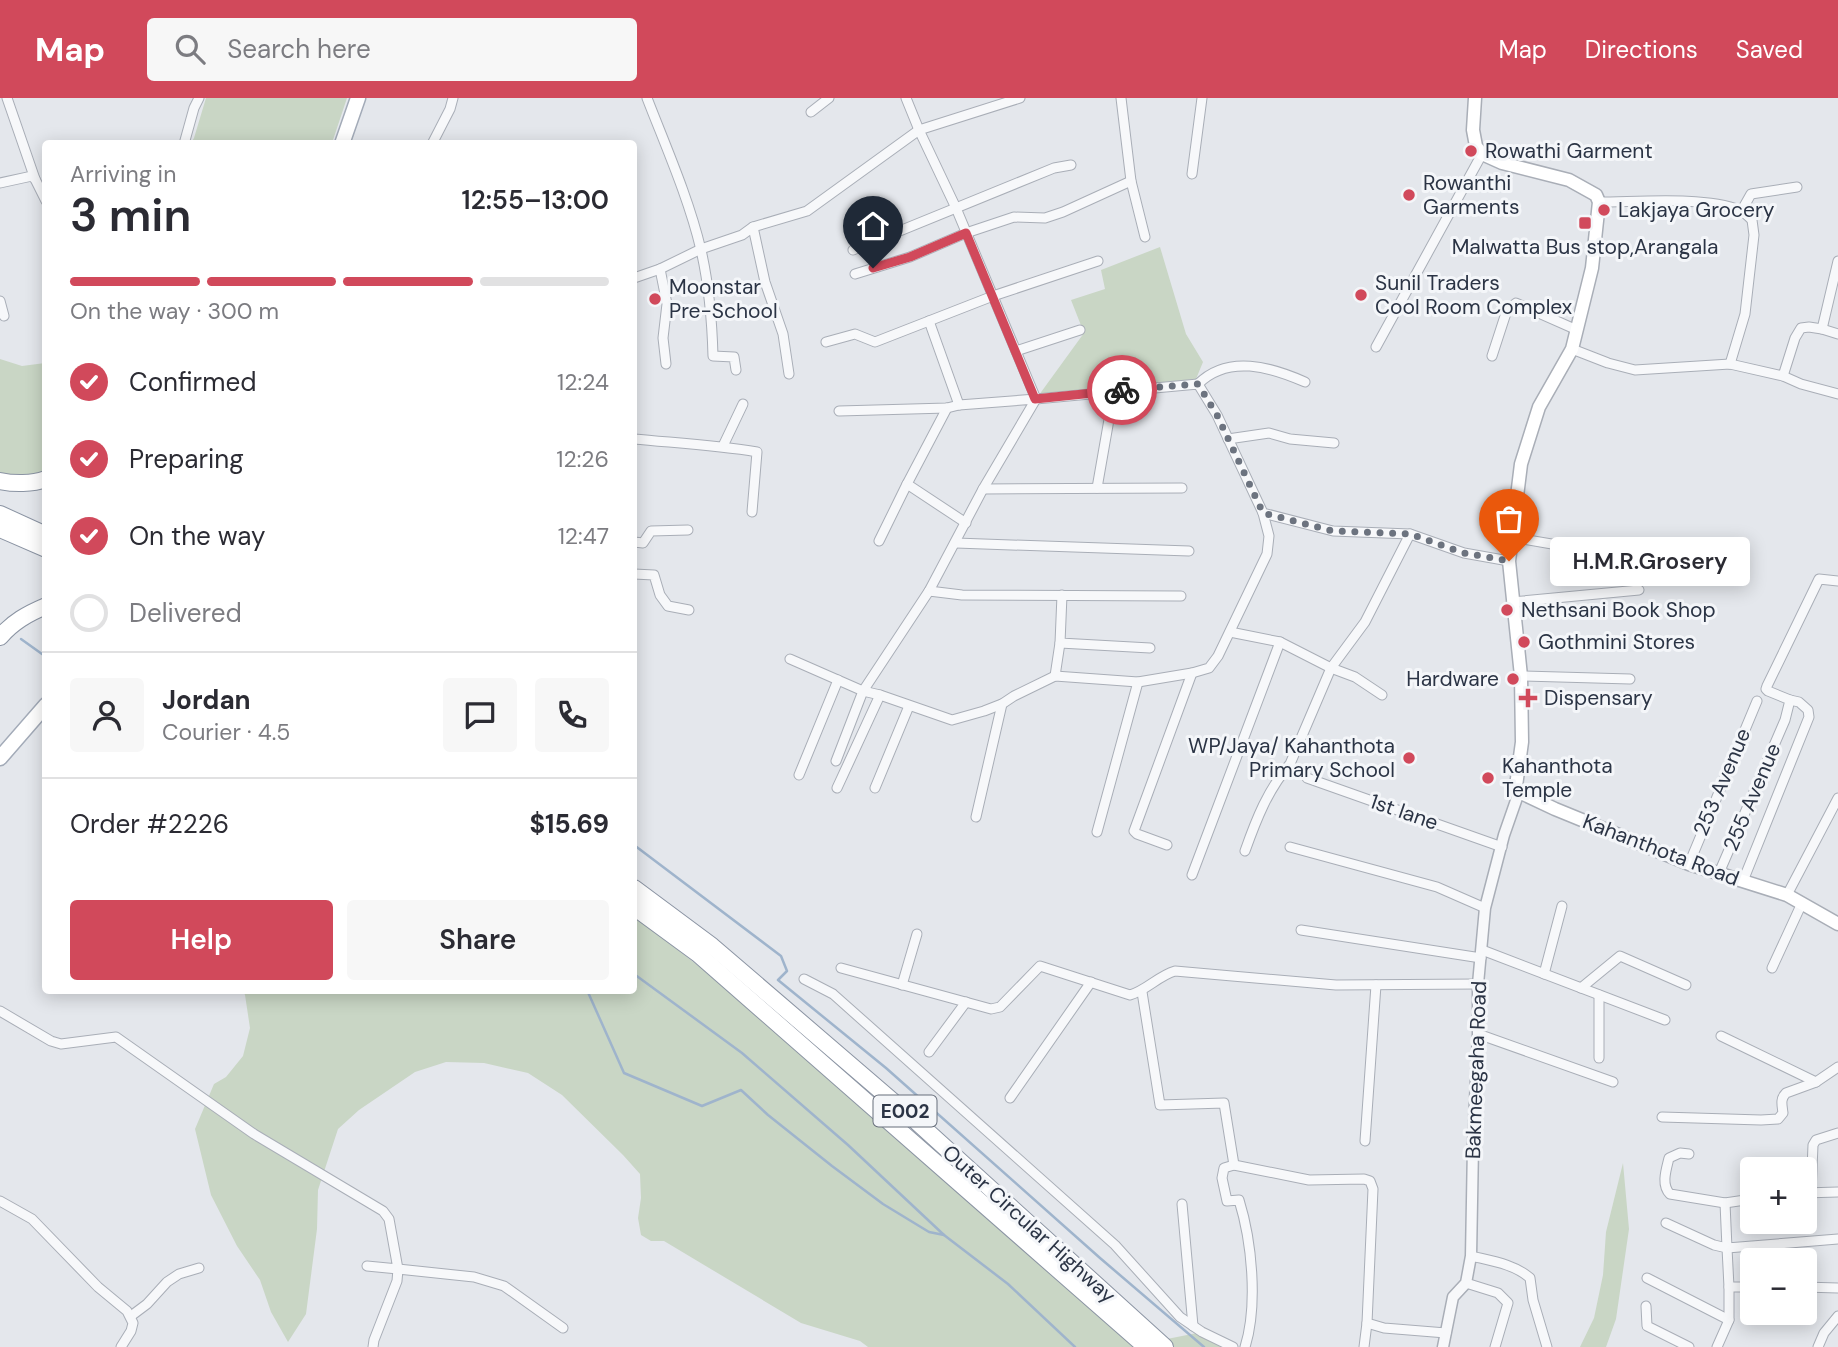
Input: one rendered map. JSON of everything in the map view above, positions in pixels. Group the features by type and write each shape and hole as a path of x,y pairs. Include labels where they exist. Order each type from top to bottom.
{"highway":[{"path":"0,481 10,483 42,480"},
{"path":"0,514 42,533"},
{"path":"0,528 42,548"},
{"path":"0,637 24,615 42,608"},
{"name":"Outer Circular Highway","path":"637,890 712,946 918,1122 1165,1347"},
{"name":"Outer Circular Highway","path":"637,909 698,954 1146,1347"}],"main road":[{"path":"343,140 358,98"},
{"path":"1475,98 1473,130 1476,146 1482,154 1502,163 1569,180 1596,195 1599,202 1592,268 1577,330 1572,349 1539,407 1521,464 1511,537 1509,561 1521,676 1522,742 1516,786 1519,792"},
{"path":"0,758 42,710"},
{"name":"Kahanthota Road","path":"1519,792 1689,864 1787,895 1837,920"}],"street":[{"path":"7,98 42,192"},
{"path":"185,140 199,98"},
{"path":"434,140 450,110 453,98"},
{"path":"647,98 701,249 712,307 713,356 734,357 736,370"},
{"path":"811,112 829,98"},
{"path":"906,98 956,208 1035,399"},
{"path":"637,277 701,249 742,235 753,227 807,211 919,130 1020,98"},
{"path":"1121,98 1131,180 1145,237"},
{"path":"1192,174 1202,98"},
{"path":"1376,347 1482,154"},
{"path":"853,250 1054,168 1071,165"},
{"path":"0,183 32,176 36,179"},
{"path":"855,274 910,257 966,233 1014,217 1045,218 1063,212 1131,180"},
{"path":"1742,210 1751,194 1797,187"},
{"path":"1599,202 1712,203 1742,210 1752,220 1754,235 1745,314 1730,365"},
{"path":"753,227 765,282 783,334 789,374"},
{"path":"826,342 855,334 875,342 993,296 1098,261"},
{"path":"1822,330 1838,261"},
{"path":"660,269 667,304 663,338 666,364"},
{"path":"0,301 4,316"},
{"path":"1492,356 1507,310 1516,303 1577,330"},
{"path":"929,321 959,405"},
{"path":"1783,376 1795,338 1801,328 1809,327 1838,334"},
{"path":"1016,351 1080,330"},
{"path":"1572,349 1635,370 1730,365 1783,376 1838,394"},
{"path":"839,411 947,408 1198,384 1206,375 1222,368 1253,365 1280,371 1305,382"},
{"path":"790,659 863,691 952,720 1002,704 1055,676 1138,682 1209,668 1218,656 1267,554 1269,536 1263,513 1217,415 1198,384"},
{"path":"1097,488 1114,391"},
{"path":"836,761 863,691 929,591 1035,399"},
{"path":"723,446 743,404"},
{"path":"879,541 947,408"},
{"path":"1228,439 1269,433 1290,439 1334,443"},
{"path":"637,439 723,446 757,452 752,512"},
{"path":"907,484 966,523"},
{"path":"983,489 1182,488"},
{"path":"1263,513 1333,531 1410,534 1464,553 1509,561"},
{"path":"637,542 643,542 651,531 688,530"},
{"path":"1245,851 1256,820 1280,775 1290,764 1331,668 1365,622 1410,534"},
{"path":"1511,537 1581,549 1620,548"},
{"path":"956,543 1189,551"},
{"path":"637,574 654,575 660,595 668,606 690,610"},
{"path":"1743,881 1809,716 1808,710 1799,702 1766,689 1819,579 1838,581"},
{"path":"1512,602 1639,590"},
{"path":"929,591 962,595 1181,596"},
{"path":"1055,676 1060,643 1062,595"},
{"path":"1230,632 1280,642 1355,677 1382,695"},
{"path":"1192,875 1280,642"},
{"path":"1060,643 1150,648"},
{"path":"1167,845 1134,831 1192,673"},
{"path":"1521,676 1630,679"},
{"path":"799,775 838,680"},
{"path":"1097,832 1138,682"},
{"path":"837,788 880,695"},
{"name":"255 Avenue","path":"1719,873 1785,720 1790,700"},
{"name":"253 Avenue","path":"1689,864 1757,701"},
{"path":"976,817 1002,704"},
{"path":"875,788 909,706"},
{"name":"1st lane","path":"1307,778 1502,847"},
{"name":"Bakmeegaha Road","path":"1443,1347 1453,1297 1466,1283 1471,1256 1478,984 1485,908 1519,792"},
{"path":"1787,895 1838,798"},
{"path":"1290,847 1437,887 1485,908"},
{"path":"1772,968 1802,903"},
{"path":"1544,974 1562,906"},
{"path":"1301,930 1481,954 1544,974 1665,1020"},
{"path":"902,985 917,934"},
{"path":"1581,988 1620,956 1686,985"},
{"path":"841,968 990,1009 1000,1007 1040,966 1130,995 1142,992 1165,974 1175,971 1336,985 1478,984"},
{"path":"804,979 833,994 1115,1245 1180,1317 1233,1347"},
{"path":"1010,1098 1091,982"},
{"path":"1366,1141 1376,985"},
{"path":"1142,992 1160,1105 1224,1102 1234,1165"},
{"path":"1599,995 1599,1058"},
{"path":"929,1052 965,1002"},
{"path":"0,1011 51,1041 61,1044 116,1037 254,1134 383,1211 389,1219 398,1269 397,1281 373,1347"},
{"path":"1478,1034 1613,1082"},
{"path":"1721,1036 1816,1082"},
{"path":"1662,1117 1778,1119 1783,1113 1781,1104 1786,1093 1816,1082 1838,1067"},
{"path":"1812,1157 1816,1140 1838,1133"},
{"path":"1689,1154 1680,1153 1669,1158 1666,1191 1683,1198 1725,1203 1740,1201"},
{"path":"1245,1347 1253,1289 1244,1217 1239,1200 1227,1201 1222,1178 1224,1168 1234,1165 1309,1180 1364,1178 1370,1181 1373,1189 1364,1347"},
{"path":"1817,1193 1838,1192"},
{"path":"0,1200 32,1219 98,1287 127,1311 132,1320 131,1331 121,1347"},
{"path":"1717,1347 1728,1320 1725,1203"},
{"path":"1182,1204 1193,1326"},
{"path":"1666,1223 1714,1245 1727,1248 1838,1239"},
{"path":"1471,1256 1522,1271 1530,1279 1533,1300 1547,1347"},
{"path":"367,1266 474,1277 504,1286 563,1328"},
{"path":"132,1320 167,1282 178,1274 199,1268"},
{"path":"1647,1278 1728,1320"},
{"path":"1466,1283 1498,1293 1508,1303 1495,1347"},
{"path":"1729,1287 1740,1287"},
{"path":"1817,1287 1838,1287"},
{"path":"1646,1306 1647,1326 1689,1347"},
{"path":"1818,1347 1824,1333 1838,1316"},
{"path":"1367,1323 1384,1328 1446,1332"}],"green space":[{"path":"206,98 347,98 333,140 193,140"},
{"path":"1160,247 1186,334 1203,362 1196,379 1039,395 1084,333 1071,300 1105,289 1101,270"},
{"path":"0,359 22,366 42,363 42,479 0,476"},
{"path":"637,918 718,981 1137,1345 1202,1332 1233,1347 868,1347 860,1341 801,1323 664,1241 651,1241 641,1235 638,1218 640,1174 562,1095 528,1073 484,1063 446,1062 415,1072 359,1110 338,1129 318,1190 317,1229 306,1314 288,1342 271,1312 260,1280 237,1246 211,1195 195,1129 214,1084 226,1077 243,1056 250,1028 245,995 637,994"},
{"path":"1623,1163 1629,1229 1616,1319 1606,1347 1580,1347 1594,1318 1603,1275 1606,1232"}],"waterway":[{"path":"21,639 42,654"},
{"path":"637,847 781,956 787,971 778,980 886,1068 1204,1347"},
{"path":"637,976 742,1053 848,1145 944,1235 1008,1284 1075,1347"},
{"path":"589,994 624,1073 702,1106 741,1090 768,1115 883,1204 929,1232 944,1235"}],"way so far":[{"path":"1122,390 1198,384 1217,415 1263,513 1333,531 1410,534 1464,553 1509,561"}],"place":[{"name":"Rowathi Garment","path":"1471,151"},
{"name":"Rowanthi Garments","path":"1409,195"},
{"name":"Lakjaya Grocery","path":"1604,210"},
{"name":"Malwatta Bus stop,Arangala","path":"1585,223"},
{"name":"Sunil Traders Cool Room Complex","path":"1361,295"},
{"name":"Moonstar Pre-School","path":"655,299"},
{"name":"H.M.R.Grosery","path":"1509,561"},
{"name":"Nethsani Book Shop","path":"1507,610"},
{"name":"Gothmini Stores","path":"1524,642"},
{"name":"Hardware","path":"1513,679"},
{"name":"Dispensary","path":"1528,698"},
{"name":"WP/Jaya/ Kahanthota Primary School","path":"1409,758"},
{"name":"Kahanthota Temple","path":"1488,778"}],"route":[{"path":"873,268 910,257 966,233 1035,399 1122,390"}]}
